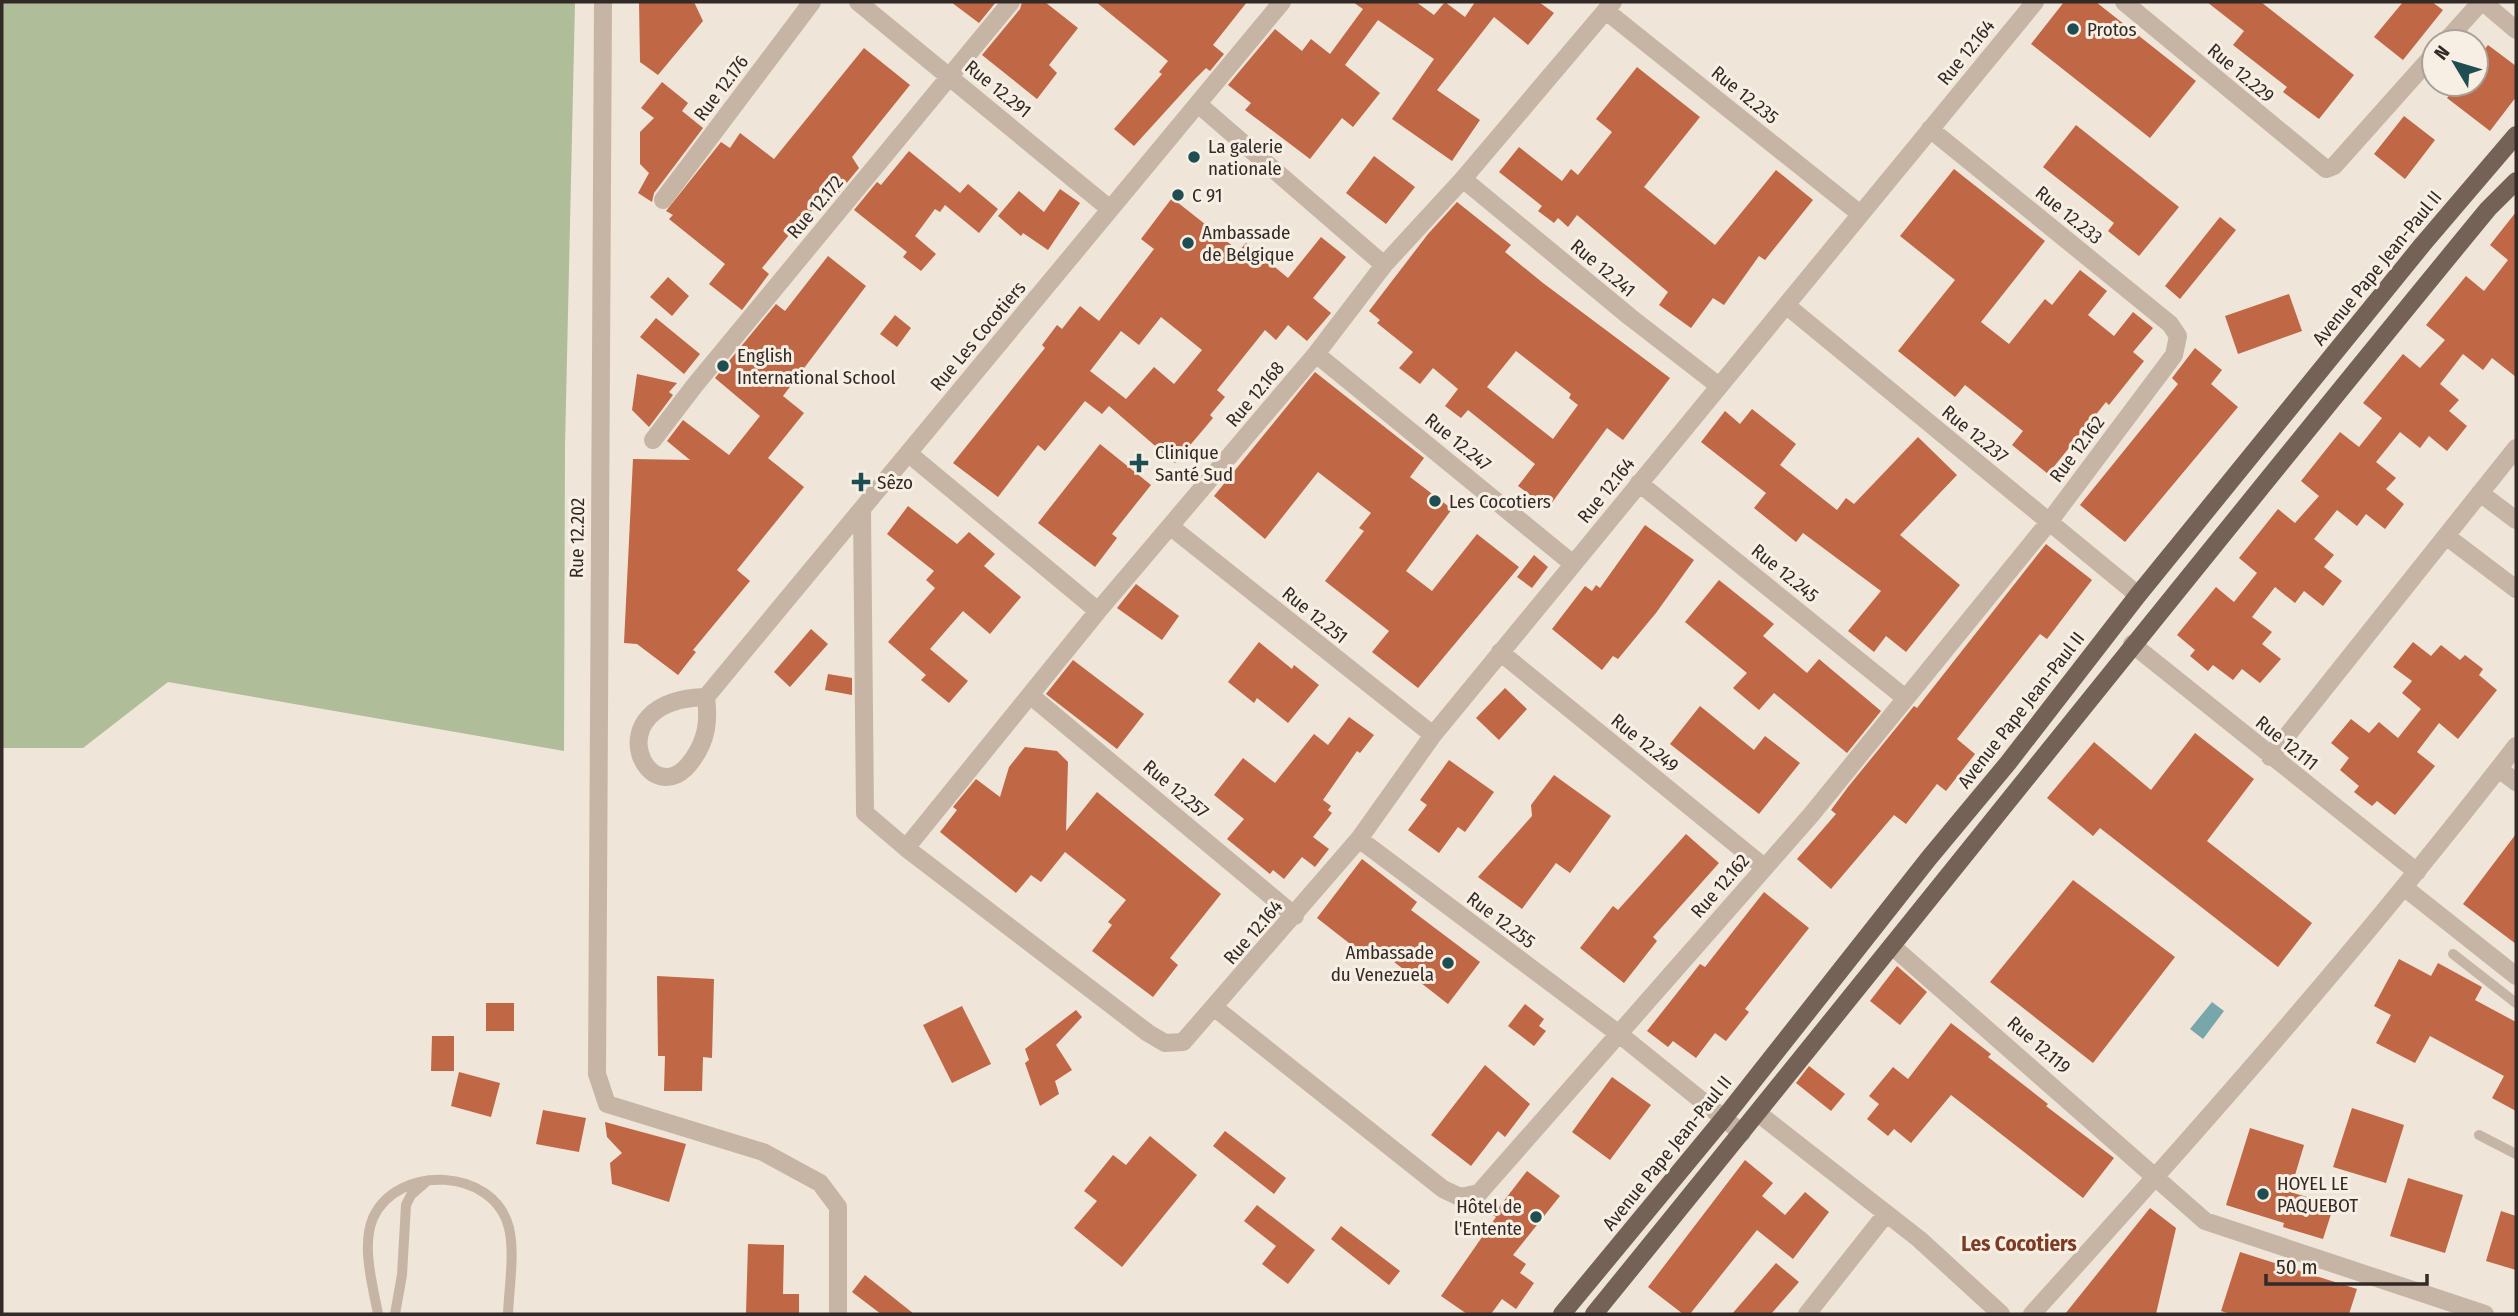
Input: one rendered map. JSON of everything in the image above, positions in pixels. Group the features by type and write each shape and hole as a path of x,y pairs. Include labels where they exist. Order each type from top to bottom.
{"main road":[{"name":"Avenue Pape Jean-Paul II","path":"1562,1314 1724,1118 1929,858 2008,763 2138,595 2423,244 2516,135"},
{"path":"1594,1314 1759,1114 2132,643 2479,220 2516,181"}],"street":[{"name":"Rue 12.202","path":"603,2 597,1074 607,1104 763,1152 820,1182 838,1207 838,1314"},
{"name":"Rue 12.176","path":"663,200 812,2"},
{"name":"Rue 12.291","path":"858,2 1110,209"},
{"name":"Rue 12.172","path":"653,440 695,385 1011,2"},
{"name":"Rue Les Cocotiers","path":"706,697 1282,2"},
{"name":"Rue 12.164","path":"862,510 865,813 906,848 1165,1043 1183,1042 1359,839 1433,735 1500,652 2035,2"},
{"name":"Rue 12.229","path":"2124,2 2326,169 2334,166 2420,70"},
{"path":"2458,28 2482,2 2516,30"},
{"name":"Rue 12.168","path":"906,848 1098,611 1316,354 1384,265 1463,179 1609,6"},
{"name":"Rue 12.235","path":"1609,6 1859,213"},
{"path":"1198,103 1384,265"},
{"name":"Rue 12.233","path":"1930,129 2170,324 2178,336"},
{"name":"Rue 12.241","path":"1463,179 1630,317 1719,386"},
{"name":"Rue 12.237","path":"1786,305 2138,595"},
{"name":"Rue 12.162","path":"1214,1008 1443,1189 1460,1197 1479,1194 1811,815 1904,697 2049,522 2174,355 2178,336"},
{"name":"Rue 12.247","path":"1316,354 1573,564"},
{"path":"2270,757 2516,448"},
{"path":"908,453 1098,611"},
{"name":"Rue 12.245","path":"1639,483 1904,697"},
{"path":"2480,494 2516,520"},
{"name":"Rue 12.251","path":"1171,527 1433,735"},
{"path":"2446,536 2516,589"},
{"name":"Rue 12.111","path":"2132,643 2417,873"},
{"name":"Rue 12.249","path":"1500,652 1764,867"},
{"name":"Rue 12.257","path":"1030,695 1295,916"},
{"path":"706,697 708,719 705,738 690,765 672,776 661,777 650,771 641,762 638,750 640,733 648,715 664,704 686,698 706,697"},
{"path":"2032,1314 2157,1177 2405,888 2516,746"},
{"path":"2498,769 2516,782"},
{"name":"Rue 12.255","path":"1359,839 1619,1034 1742,1133"},
{"path":"2405,888 2516,976"},
{"name":"Rue 12.119","path":"1892,946 2205,1221 2485,1314"},
{"path":"1759,1114 1919,1239 2001,1314"},
{"path":"1808,1314 1886,1214"}],"lane":[{"path":"2453,954 2516,1003"},
{"path":"2479,1135 2516,1154"},
{"path":"395,1314 402,1275 406,1205 421,1184 432,1180"},
{"path":"378,1314 370,1274 372,1221 382,1203 395,1190 413,1182 432,1180 471,1186 488,1195 501,1210 509,1228 508,1314"}],"green space":[{"path":"2,2 575,2 565,446 564,751 168,682 83,748 2,748"}],"water":[{"path":"2212,1002 2224,1011 2203,1039 2190,1029"}],"building":[{"path":"639,2 694,2 703,21 658,75 640,62"},
{"path":"951,2 996,2 979,23"},
{"path":"1022,2 1045,2 1078,28 1049,65 1057,73 1037,99 982,55 1020,9"},
{"path":"1096,2 1247,2 1213,45 1224,54 1210,71 1206,68 1194,80 1134,146 1114,129 1162,74 1159,72 1168,61"},
{"path":"1353,2 1416,2 1434,15 1445,2 1465,17 1475,2 1539,2 1554,13 1528,45 1494,17 1437,90 1480,120 1452,161 1392,119 1434,59 1378,20 1345,65 1380,93 1353,127 1342,118 1310,159 1245,110 1251,103 1228,85 1275,29 1302,51 1311,39 1330,54 1363,9"},
{"path":"2064,2 2096,2 2196,81 2150,138 2031,44"},
{"path":"2207,2 2261,2 2354,75 2319,119 2283,92 2287,87 2233,45 2244,31"},
{"path":"2403,2 2432,2 2443,10 2429,28 2420,28 2420,39 2403,60 2374,37"},
{"path":"2490,46 2516,66 2516,97 2490,131 2447,98 2490,98"},
{"path":"864,48 910,85 852,157 859,168 836,196 826,194 762,268 769,274 742,310 709,284 725,264 669,219 673,215 666,211 721,142 730,148 740,133 774,159"},
{"path":"1637,67 1700,117 1644,187 1715,245 1776,170 1813,200 1765,260 1759,256 1724,305 1713,298 1691,328 1659,305 1668,292 1577,215 1568,227 1558,218 1554,223 1538,211 1542,206 1499,172 1519,147 1562,181 1571,169 1578,175 1612,132 1596,119"},
{"path":"662,82 688,103 682,111 703,128 654,193 652,202 638,193 649,173 640,164 640,132 654,118 641,108"},
{"path":"2404,116 2435,140 2405,179 2374,154"},
{"path":"2076,125 2179,207 2139,256 2108,231 2114,223 2043,167"},
{"path":"909,151 960,193 968,184 998,209 979,233 945,205 940,212 935,209 915,236 936,254 921,271 903,257 907,252 854,210 877,182 881,185"},
{"path":"1374,156 1415,187 1386,224 1346,193"},
{"path":"1954,169 2045,241 1981,322 2009,344 2045,299 2052,305 2080,270 2107,291 2088,315 2114,336 2133,312 2153,328 2133,352 2144,361 2109,405 2106,402 2048,474 2012,445 2023,431 1965,385 1955,397 1898,351 1955,280 1900,236"},
{"path":"1060,189 1080,203 1048,250 1023,233 1021,236 998,216 1019,191 1044,212"},
{"path":"1172,198 1239,251 1246,243 1288,278 1321,237 1346,257 1313,298 1331,313 1307,341 1288,325 1276,340 1265,330 1217,390 1225,397 1210,415 1213,418 1175,463 1109,406 1102,414 1085,401 1045,451 1038,445 998,497 953,463 1045,348 1042,345 1057,325 1062,329 1080,306 1099,321 1154,249 1141,239","holes":["1161,317 1202,350 1174,384 1154,367 1126,399 1090,371 1121,331 1139,345"]},
{"path":"1457,202 1511,245 1505,252 1670,378 1623,440 1607,428 1548,508 1518,486 1535,464 1468,410 1461,418 1445,406 1458,389 1433,368 1420,384 1399,368 1413,352 1377,323 1380,320 1369,311 1428,234","holes":["1516,351 1571,394 1569,398 1578,405 1553,439 1487,387"]},
{"path":"2516,212 2516,377 2492,358 2483,370 2463,354 2440,384 2459,400 2449,411 2467,426 2447,451 2429,436 2420,448 2400,432 2376,462 2396,478 2386,489 2404,504 2385,529 2366,514 2357,526 2337,510 2314,539 2334,555 2324,567 2342,581 2323,606 2304,591 2295,603 2275,587 2252,617 2272,632 2262,644 2281,659 2260,683 2242,669 2233,680 2213,665 2208,671 2190,656 2195,650 2177,635 2216,587 2234,602 2257,573 2239,558 2278,509 2295,523 2319,496 2301,481 2340,432 2359,447 2382,418 2363,403 2403,354 2420,368 2445,340 2426,325 2466,276 2484,291 2508,260 2490,245"},
{"path":"2220,217 2236,230 2180,299 2165,286"},
{"path":"828,256 866,286 783,396 804,413 768,458 804,487 737,570 750,581 693,650 696,652 678,675 637,644 624,643 633,459 690,460 667,441 683,420 729,455 760,416 715,378 776,304 785,311"},
{"path":"668,277 689,296 672,316 650,297"},
{"path":"2289,294 2302,331 2238,354 2225,316"},
{"path":"895,315 911,328 897,347 880,334"},
{"path":"656,318 700,354 684,374 640,337"},
{"path":"2195,348 2222,370 2211,384 2238,407 2125,542 2080,505 2178,384 2172,378"},
{"path":"1315,372 1424,458 1410,477 1452,509 1406,571 1432,591 1477,534 1519,567 1418,688 1372,652 1389,631 1325,581 1364,531 1359,528 1371,513 1318,472 1265,539 1214,496"},
{"path":"637,374 677,383 669,392 673,395 649,427 632,410"},
{"path":"1752,409 1796,444 1780,465 1837,510 1846,498 1854,504 1918,437 1957,475 1900,535 1960,585 1906,652 1886,636 1874,652 1848,631 1881,591 1803,533 1796,542 1754,508 1766,493 1701,442 1725,411 1740,424"},
{"path":"1100,444 1151,485 1112,534 1117,538 1095,567 1038,523"},
{"path":"908,506 957,544 969,532 995,554 984,566 1021,597 990,634 963,611 930,649 968,681 949,703 921,680 926,675 888,642 935,588 926,580 934,571 887,534"},
{"path":"1645,525 1694,560 1656,613 1618,659 1613,656 1602,670 1552,629 1585,586 1592,591 1596,585 1600,588"},
{"path":"2046,544 2092,580 2047,639 2040,634 1957,739 1975,754 1946,791 1937,784 1906,824 1894,815 1831,889 1797,859 1836,814 1831,810 1848,787 1914,706 1917,708"},
{"path":"1534,555 1548,567 1532,588 1517,577"},
{"path":"1719,580 1774,624 1763,636 1807,673 1819,659 1881,711 1847,753 1774,693 1759,710 1733,688 1747,673 1685,622"},
{"path":"1136,584 1179,616 1162,640 1117,608"},
{"path":"811,629 828,644 790,687 774,672"},
{"path":"1259,642 1292,669 1294,665 1319,685 1288,723 1257,698 1254,703 1228,682"},
{"path":"2413,642 2431,656 2441,645 2460,660 2465,655 2483,669 2479,675 2497,690 2458,739 2439,723 2417,752 2435,766 2395,815 2377,801 2372,806 2354,792 2359,786 2340,770 2349,758 2331,743 2351,719 2369,733 2379,722 2398,738 2421,709 2402,693 2412,681 2393,667"},
{"path":"1073,660 1144,714 1117,749 1046,694"},
{"path":"828,674 852,678 852,695 825,690"},
{"path":"1505,688 1527,709 1499,740 1476,718"},
{"path":"1700,706 1754,750 1765,736 1800,763 1759,814 1670,744"},
{"path":"1349,717 1374,735 1360,753 1357,751 1323,800 1331,806 1328,810 1332,813 1313,837 1329,849 1315,867 1302,857 1284,879 1273,870 1270,874 1227,839 1244,819 1214,795 1243,758 1275,783 1314,734 1328,745"},
{"path":"2195,733 2254,779 2207,841 2312,923 2278,967 2100,828 2093,836 2047,798 2094,742 2151,790"},
{"path":"1025,747 1057,751 1068,762 1066,831 1097,792 1221,894 1170,958 1178,965 1153,997 1092,951 1112,925 1108,922 1126,900 1065,852 1041,882 1031,875 1016,893 940,832 957,810 953,807 976,779 1000,797 1009,767"},
{"path":"1449,760 1494,792 1465,832 1458,827 1439,853 1408,830 1427,805 1420,800"},
{"path":"1554,775 1611,816 1570,873 1556,863 1522,909 1478,877 1532,816 1531,805"},
{"path":"1686,834 1719,863 1653,937 1657,941 1624,983 1580,948 1613,906 1618,910"},
{"path":"2516,834 2516,944 2463,904"},
{"path":"1362,859 1417,902 1411,910 1480,962 1448,1004 1380,951 1372,961 1317,918"},
{"path":"2073,880 2175,957 2093,1063 1990,982"},
{"path":"1764,892 1809,928 1745,1009 1749,1012 1726,1041 1715,1033 1696,1058 1673,1041 1668,1047 1647,1031 1700,964 1705,967"},
{"path":"2399,959 2431,976 2438,963 2482,987 2475,1000 2516,1022 2516,1111 2492,1098 2504,1076 2430,1036 2415,1063 2376,1043 2391,1015 2374,1006"},
{"path":"1897,966 1927,992 1900,1025 1870,1001"},
{"path":"657,976 714,979 712,1058 703,1057 702,1091 664,1091 665,1056 658,1056"},
{"path":"486,1003 514,1003 514,1031 486,1031"},
{"path":"1525,1004 1544,1019 1539,1026 1546,1031 1534,1046 1508,1026"},
{"path":"962,1006 991,1064 952,1083 923,1025"},
{"path":"1076,1010 1082,1017 1056,1045 1072,1070 1055,1081 1059,1094 1040,1106 1025,1063 1029,1060 1025,1049"},
{"path":"1951,1023 1991,1054 1988,1057 2048,1104 2046,1106 2114,1158 2083,1198 1951,1095 1911,1143 1894,1129 1888,1136 1867,1119 1879,1104 1869,1096 1893,1067 1908,1079"},
{"path":"432,1036 454,1036 454,1071 431,1071"},
{"path":"1485,1065 1530,1104 1505,1137 1498,1131 1471,1166 1431,1135"},
{"path":"1809,1066 1845,1094 1831,1111 1796,1083"},
{"path":"459,1072 500,1083 491,1117 451,1106"},
{"path":"1612,1077 1651,1105 1610,1160 1572,1132"},
{"path":"2352,1108 2404,1125 2386,1183 2333,1167"},
{"path":"543,1110 586,1118 579,1152 536,1144"},
{"path":"605,1122 686,1144 669,1202 612,1184 610,1163 622,1153 607,1137"},
{"path":"2250,1128 2304,1145 2290,1192 2334,1205 2323,1239 2283,1227 2284,1223 2226,1205"},
{"path":"1225,1131 1286,1178 1274,1194 1213,1146"},
{"path":"1150,1136 1197,1175 1122,1267 1074,1228 1097,1201 1084,1191 1113,1155 1126,1165"},
{"path":"1745,1160 1773,1183 1762,1196 1785,1215 1805,1192 1829,1212 1793,1259 1757,1230 1690,1314 1683,1314 1648,1287"},
{"path":"1527,1171 1560,1196 1513,1255 1526,1264 1520,1273 1534,1283 1516,1309 1502,1299 1491,1314 1467,1314 1441,1296 1496,1217 1493,1215"},
{"path":"2408,1178 2463,1195 2445,1253 2390,1236"},
{"path":"1257,1205 1315,1250 1288,1284 1262,1264 1276,1246 1244,1221"},
{"path":"2150,1208 2176,1228 2156,1314 2065,1314"},
{"path":"2501,1211 2516,1216 2516,1270 2486,1261"},
{"path":"1341,1226 1400,1271 1389,1285 1331,1239"},
{"path":"748,1244 784,1245 783,1294 799,1294 799,1314 746,1314"},
{"path":"2240,1252 2357,1289 2349,1314 2231,1314 2221,1311"},
{"path":"1776,1263 1799,1282 1771,1314 1732,1314"},
{"path":"865,1275 914,1314 881,1314 852,1292"}],"place":[{"name":"Protos","path":"2073,29"},
{"name":"La galerie nationale","path":"1194,157"},
{"name":"C 91","path":"1178,195"},
{"name":"Ambassade de Belgique","path":"1188,243"},
{"name":"English International School","path":"723,366"},
{"name":"Clinique Santé Sud","path":"1139,463"},
{"name":"Sêzo","path":"861,482"},
{"name":"Les Cocotiers","path":"1435,501"},
{"name":"Ambassade du Venezuela","path":"1448,963"},
{"name":"HOYEL LE PAQUEBOT","path":"2263,1194"},
{"name":"Hôtel de l'Entente","path":"1536,1217"}],"district":[{"name":"Les Cocotiers","path":"2019,1244"}]}
